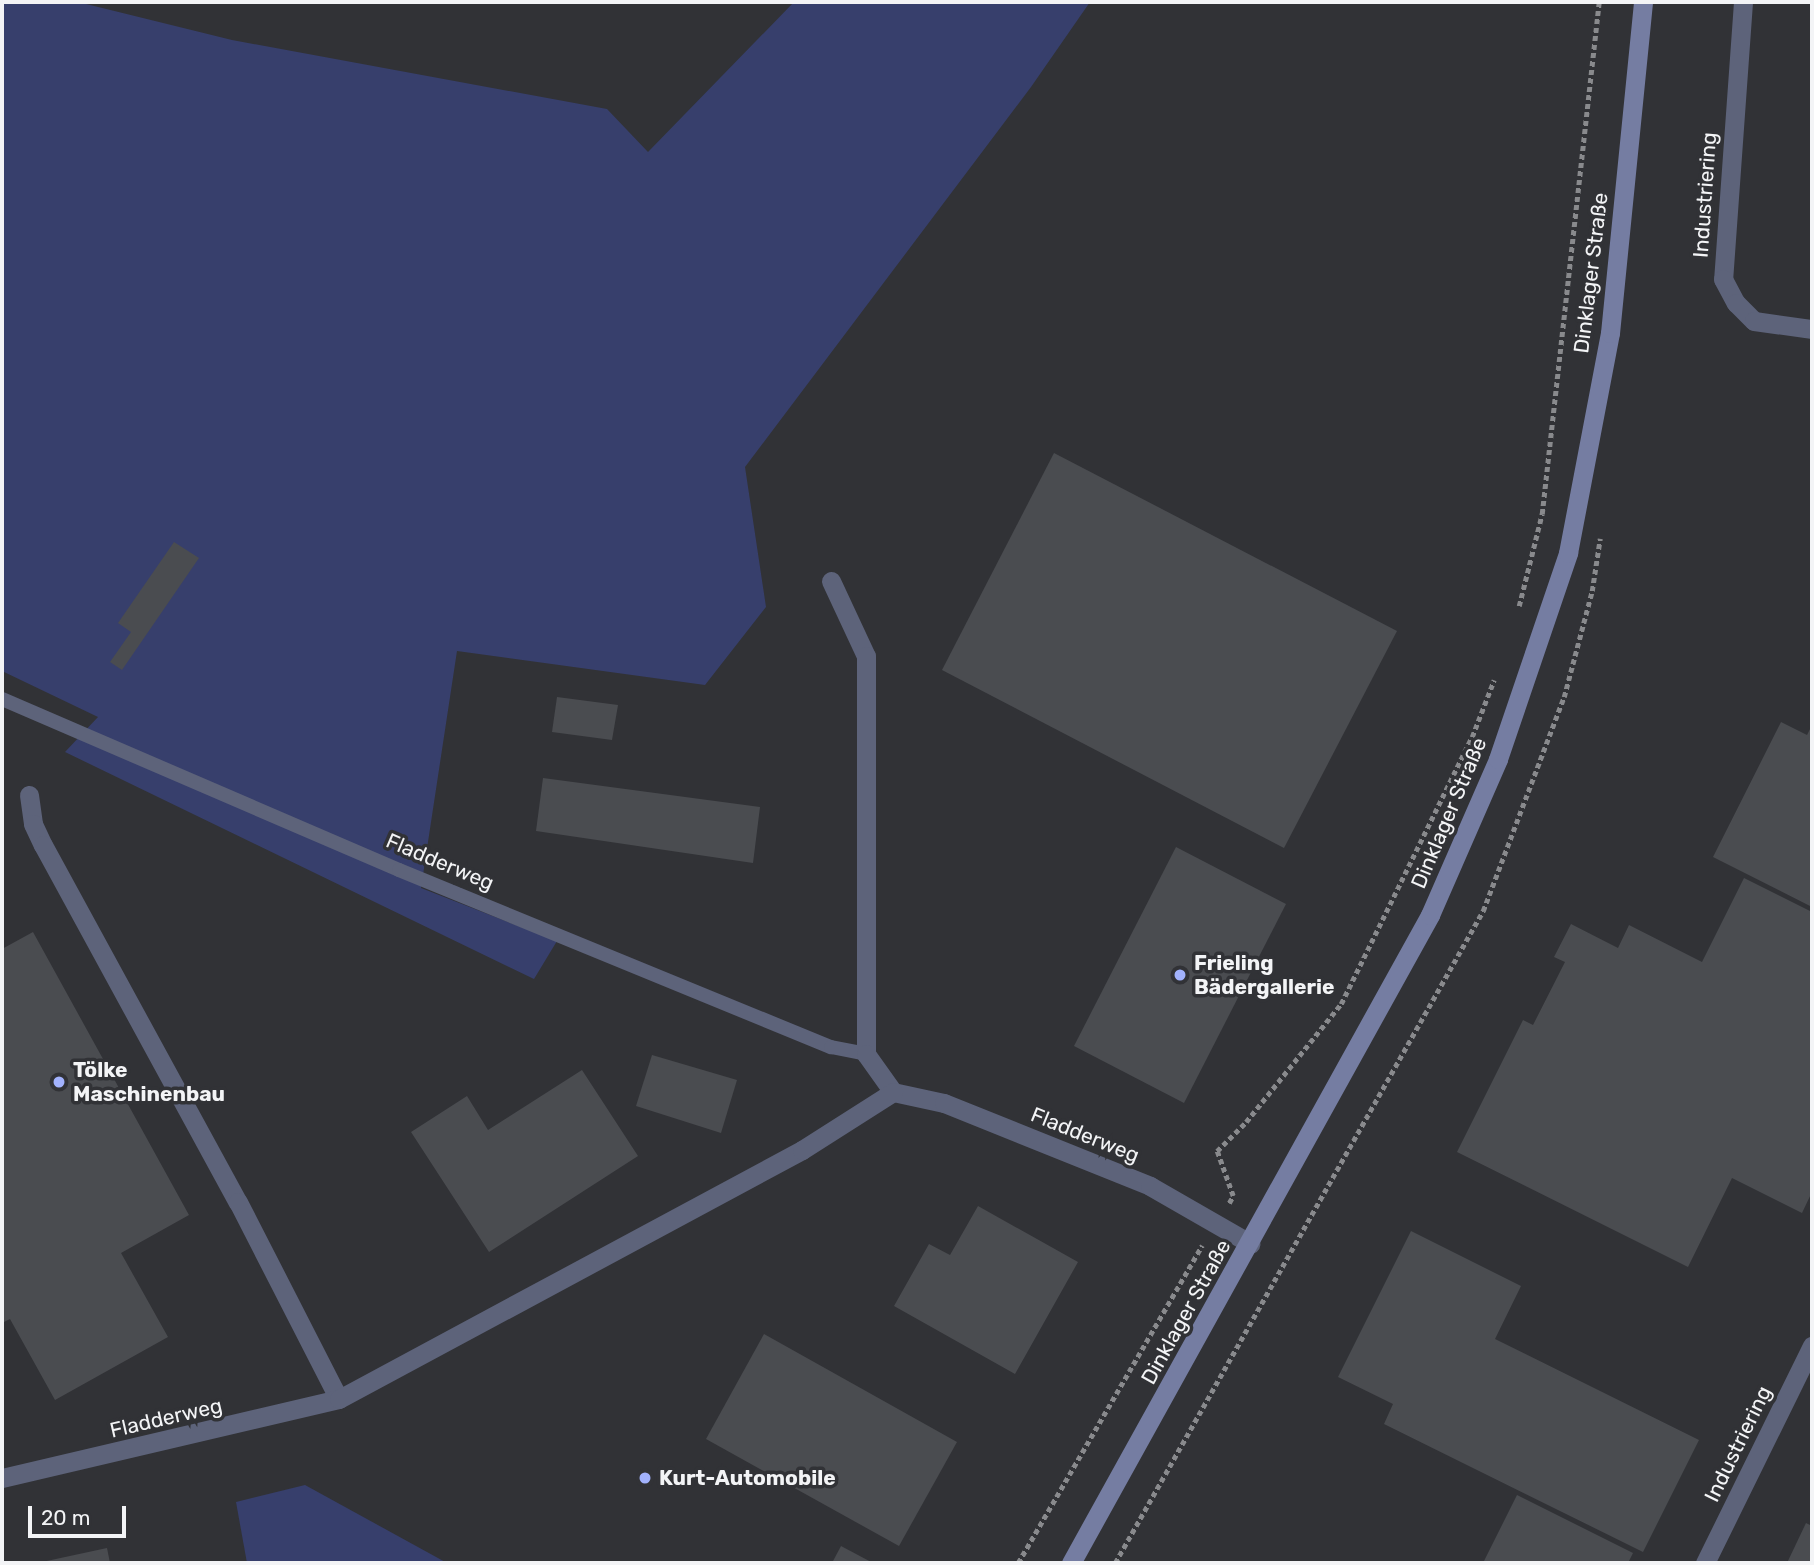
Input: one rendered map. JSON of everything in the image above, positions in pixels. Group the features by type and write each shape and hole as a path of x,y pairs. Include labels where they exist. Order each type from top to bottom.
{"main road":[{"name":"Dinklager Straße","path":"1070,1563 1251,1244 1430,915 1498,759 1568,553 1610,333 1643,2"}],"street":[{"name":"Industriering","path":"1743,2 1723,279 1736,303 1754,320 1812,329"},
{"path":"831,581 866,656 866,1054 893,1092"},
{"path":"29,795 33,824 43,845 238,1202 339,1399"},
{"name":"Fladderweg","path":"2,1478 339,1399 802,1150 893,1092 944,1102 1112,1170 1216,1222 1251,1244"},
{"name":"Industriering","path":"1705,1563 1812,1346"}],"lane":[{"name":"Fladderweg","path":"2,699 831,1047 866,1054"}],"path":[{"path":"1516,619 1542,514 1600,2"},
{"path":"1018,1563 1233,1196 1217,1151 1246,1122 1341,1004 1472,737 1499,667"}],"shaded area":[{"path":"2,2 78,2 232,40 607,109 648,152 794,2 1090,2 1031,87 745,467 766,607 705,685 457,651 421,888 557,941 534,979 65,752 98,717 2,671"},
{"path":"305,1485 447,1563 247,1563 236,1502"}],"building":[{"path":"1054,453 1397,631 1284,848 942,670"},
{"path":"174,542 199,558 122,670 110,662 131,632 118,623"},
{"path":"557,697 618,705 612,740 552,732"},
{"path":"1781,722 1807,735 1812,725 1812,907 1713,857"},
{"path":"543,778 760,807 753,863 536,831"},
{"name":"Frieling Bädergallerie","path":"1176,847 1286,904 1184,1103 1074,1046"},
{"path":"1744,878 1812,912 1812,1192 1802,1213 1732,1178 1688,1267 1457,1152 1523,1020 1533,1025 1565,962 1554,957 1571,924 1618,948 1629,925 1702,962"},
{"name":"Tölke Maschinenbau","path":"33,932 189,1215 121,1253 168,1337 55,1400 10,1319 2,1323 2,949"},
{"path":"652,1055 737,1080 721,1133 636,1106"},
{"path":"582,1070 638,1156 489,1252 411,1132 467,1096 488,1130"},
{"path":"978,1206 1078,1262 1015,1374 894,1306 929,1244 950,1255"},
{"path":"1411,1231 1521,1286 1495,1339 1699,1440 1643,1552 1384,1424 1393,1404 1338,1377"},
{"path":"764,1334 957,1442 899,1546 706,1439"},
{"path":"1517,1495 1633,1553 1628,1563 1483,1563"},
{"path":"1806,1523 1812,1526 1812,1563 1787,1563"},
{"path":"841,1546 873,1563 832,1563"},
{"path":"107,1548 110,1563 42,1563 42,1562"}],"place":[{"name":"Frieling Bädergallerie","path":"1180,975"},
{"name":"Tölke Maschinenbau","path":"59,1082"},
{"name":"Kurt-Automobile","path":"645,1478"}]}
